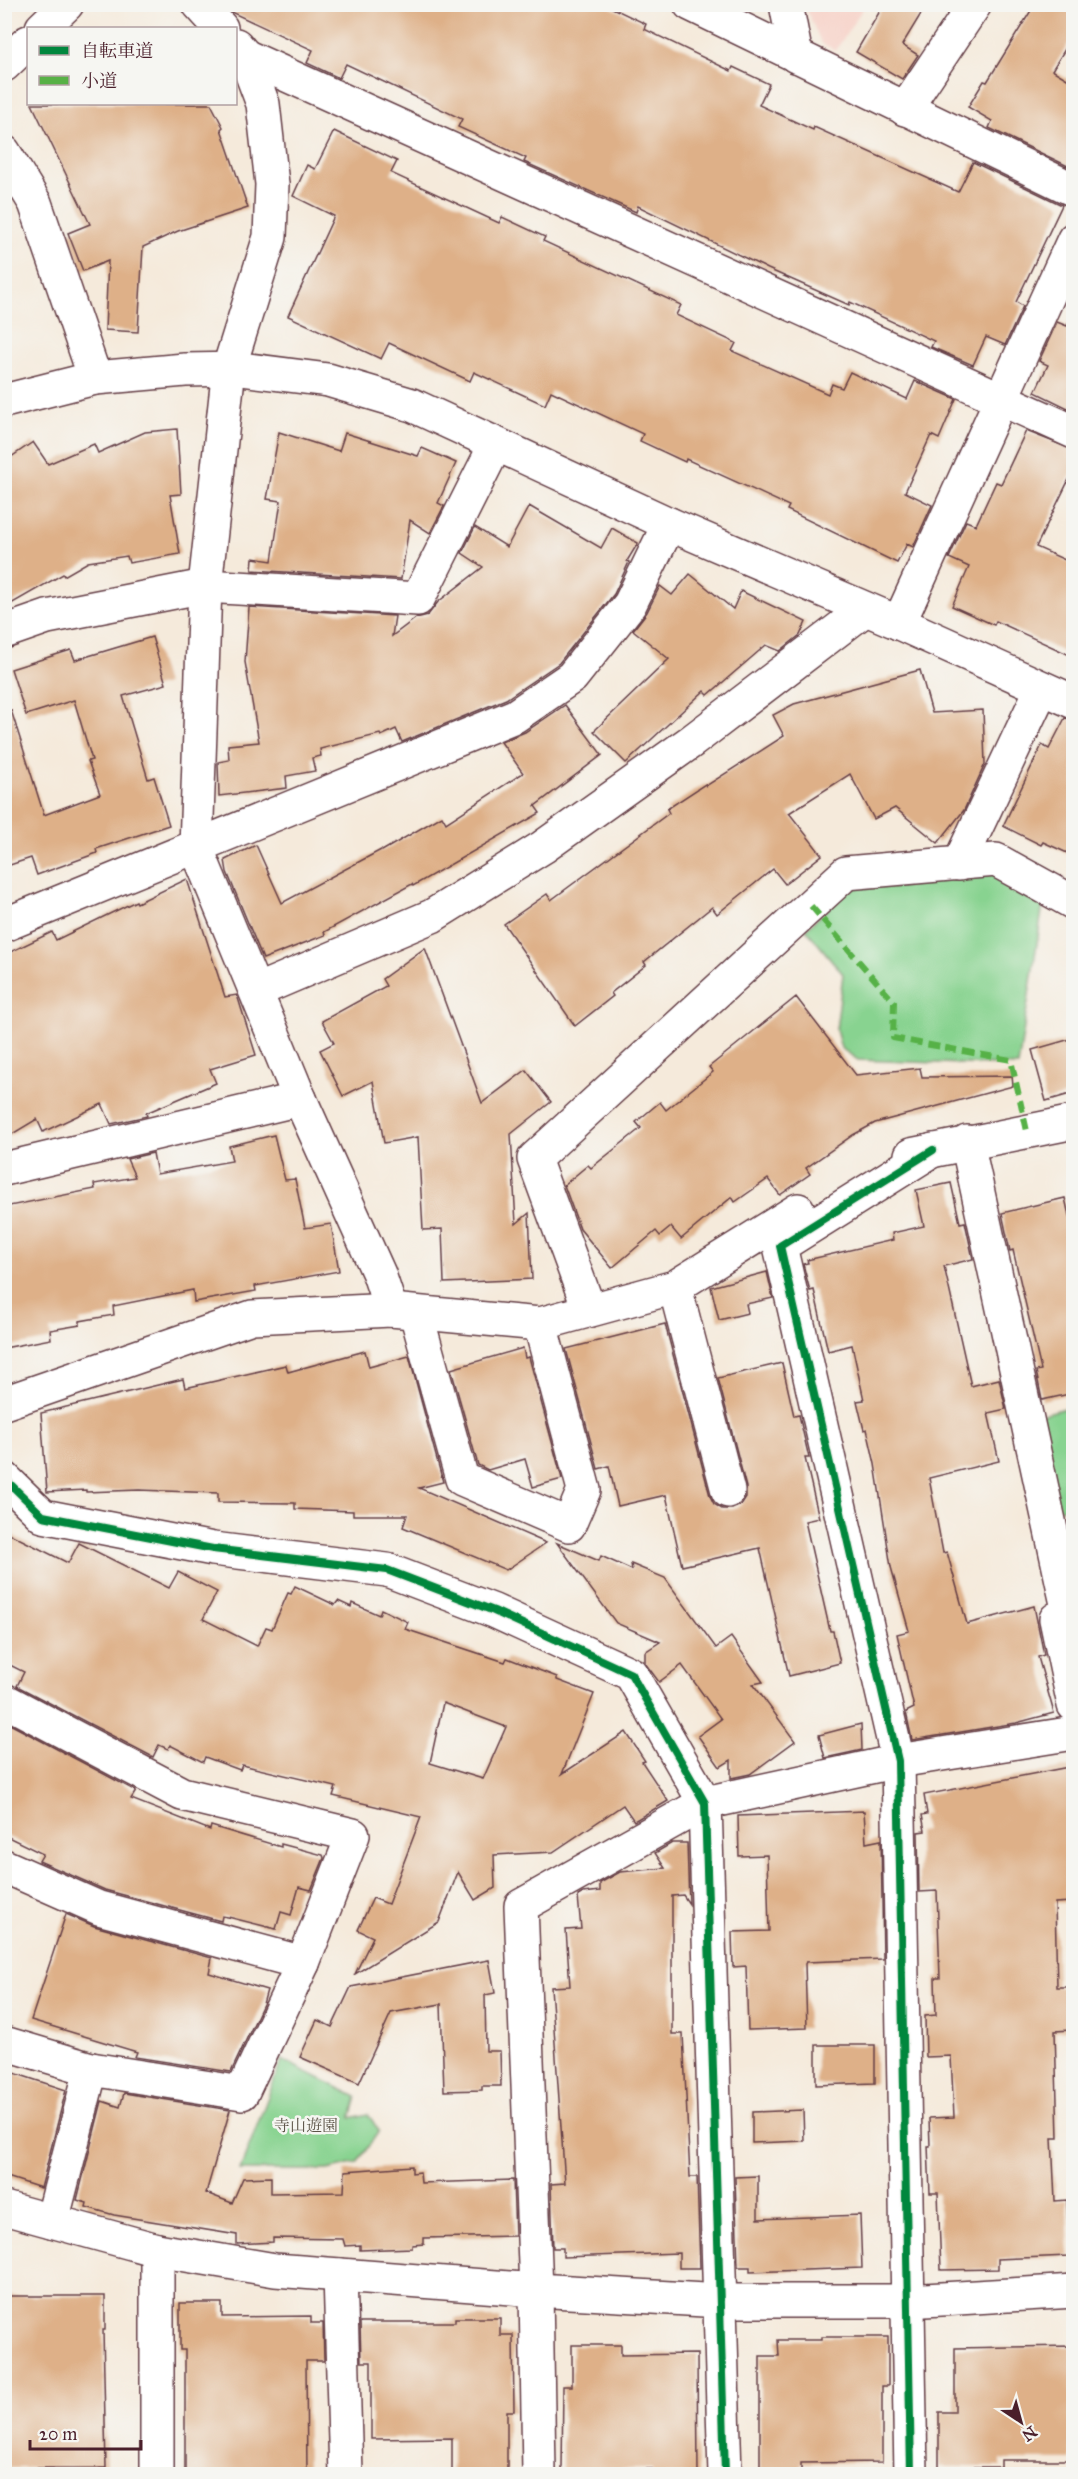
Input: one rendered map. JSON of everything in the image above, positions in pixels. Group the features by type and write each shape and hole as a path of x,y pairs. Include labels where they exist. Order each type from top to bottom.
{"street":[{"path":"43,27 67,4"},
{"path":"199,4 220,27"},
{"path":"690,4 1074,190"},
{"path":"786,4 796,56"},
{"path":"905,109 975,4"},
{"path":"4,65 27,43"},
{"path":"240,50 262,104 272,184 270,237 229,368 205,586 196,847 300,1098 379,1274 404,1311 462,1479 569,1525 584,1490 540,1324"},
{"path":"240,50 1074,432"},
{"path":"4,152 35,203 95,378"},
{"path":"899,623 1074,239"},
{"path":"4,400 95,378 129,374 229,368 328,380 412,405 669,524 864,610 899,623 1074,702"},
{"path":"4,632 47,616 205,586 418,599 496,444"},
{"path":"4,925 515,716 572,676 630,604 669,524"},
{"path":"256,991 432,916 533,854 692,741 864,610"},
{"path":"959,864 1042,688"},
{"path":"589,1309 534,1159 846,873 996,860 1074,903"},
{"path":"4,1169 300,1098"},
{"path":"4,1403 252,1317 404,1311 540,1324 675,1287 875,1162 1074,1122"},
{"path":"967,1142 1072,1618 1056,1619 1074,1704"},
{"path":"911,2475 898,1761 780,1246 933,1150"},
{"path":"675,1287 728,1491"},
{"path":"4,1478 44,1516 213,1549 387,1570 495,1611 631,1674 705,1803 725,2475"},
{"path":"4,1700 182,1794 353,1834 303,1963 242,2093 91,2069 4,2043"},
{"path":"539,2475 536,2290 521,1906 705,1803 898,1761 1074,1732"},
{"path":"4,1866 99,1908 303,1963"},
{"path":"52,2221 91,2069"},
{"path":"4,2208 156,2250 275,2270 536,2290 721,2301 908,2301 1074,2291"},
{"path":"156,2250 157,2475"},
{"path":"340,2275 345,2475"}],"shaded area":[{"path":"804,5 865,5 836,50 822,44"}],"green space":[{"path":"994,873 1043,904 1018,1066 858,1060 841,1048 836,1030 843,974 806,929 852,886"},
{"path":"1073,1406 1073,1506 1055,1510 1036,1416"},
{"name":"寺山遊園","path":"282,2060 357,2097 351,2118 368,2114 379,2131 357,2163 328,2170 240,2170"}],"building":[{"path":"225,4 604,4 646,24 644,29 731,71 733,67 769,84 759,105 813,130 814,127 958,192 973,162 1062,205 1016,302 1023,306 1005,345 986,337 973,365 931,347 934,341 850,302 849,305 768,269 638,206 636,212 524,162 526,158 458,127 462,119 346,64 339,78 307,63 313,50 233,13"},
{"path":"884,4 927,4 902,45 918,55 902,79 856,52"},
{"path":"1035,4 1074,4 1074,35 1052,70 1074,83 1074,169 989,128 992,121 968,107 984,81 987,82"},
{"path":"32,105 212,105 223,127 221,129 248,208 178,231 143,247 138,332 105,330 108,261 83,271 68,233 90,224"},
{"path":"334,131 397,161 391,173 499,223 502,217 545,237 543,241 681,305 676,315 736,343 732,351 828,394 832,384 842,388 850,372 907,399 915,381 956,399 939,439 931,435 905,492 932,505 913,547 907,544 897,563 787,510 789,506 686,459 685,462 640,441 643,434 551,391 545,405 474,372 470,381 389,343 381,359 288,316 334,216 293,196 307,165 315,169"},
{"path":"1074,311 1074,411 1035,392 1048,365 1039,361 1057,322 1067,326"},
{"path":"177,429 181,494 170,495 180,554 129,563 127,556 88,562 4,608 4,462 33,442 48,464 94,444 98,453 145,432"},
{"path":"1026,431 1074,450 1074,469 1036,547 1074,564 1074,657 996,621 994,625 952,606 969,567 949,558 966,521 976,525 996,482 1001,484"},
{"path":"279,432 339,451 345,433 418,456 422,448 456,463 438,503 444,506 430,533 410,520 401,579 252,570 253,558 272,561 281,501 267,499"},
{"path":"529,506 601,548 612,528 638,543 627,561 629,562 614,594 559,663 506,699 402,742 396,729 381,736 380,734 320,749 321,756 312,758 315,771 286,776 287,788 219,796 218,762 229,760 228,745 259,742 245,662 249,607 395,616 392,636 416,618 428,615 438,602 483,567 462,553 475,527 507,547"},
{"path":"690,574 733,609 741,591 806,622 800,635 780,651 766,645 708,695 704,691 626,763 594,731 669,659 633,630 647,612 660,586 672,595"},
{"path":"152,637 166,684 123,696 148,779 154,777 169,825 96,849 97,853 37,875 31,858 4,867 4,711 11,710 44,815 100,794 88,761 92,760 74,700 26,715 11,669 71,650 75,660"},
{"path":"920,670 932,713 983,710 985,764 964,810 938,843 895,808 874,819 850,774 789,813 822,855 785,884 773,869 717,914 712,907 644,962 646,965 611,993 613,996 575,1026 504,924 547,894 551,900 669,813 667,809 784,736 773,715 794,704"},
{"path":"565,705 602,755 535,806 540,813 413,886 412,884 324,932 325,935 263,959 227,872 225,860 256,845 282,903 382,851 442,816 446,823 523,773 501,742 525,732"},
{"path":"1065,718 1074,720 1074,856 1043,842 1041,845 1003,826 1042,745 1049,749"},
{"path":"187,879 225,997 237,995 256,1055 210,1069 216,1083 146,1113 147,1116 111,1124 102,1104 43,1132 37,1119 4,1139 4,955 52,932 56,940"},
{"path":"425,948 482,1103 526,1070 551,1102 511,1134 516,1224 529,1213 532,1279 444,1283 442,1229 423,1230 418,1137 384,1143 373,1081 343,1096 320,1050 334,1043 322,1021 386,986 382,979"},
{"path":"796,997 856,1075 920,1068 922,1077 1012,1076 1013,1086 875,1123 853,1135 806,1168 810,1174 780,1195 768,1179 735,1202 732,1197 681,1239 671,1227 660,1236 656,1231 612,1268 580,1229 564,1185 588,1165 591,1168 641,1128 636,1122 660,1102 666,1110 713,1072 709,1067"},
{"path":"1074,1038 1074,1093 1046,1101 1032,1050"},
{"path":"274,1135 285,1180 295,1179 305,1228 331,1224 339,1271 255,1286 256,1291 194,1302 193,1290 113,1306 114,1315 80,1321 80,1325 50,1330 51,1339 4,1348 4,1207 95,1189 94,1184 135,1177 127,1159 153,1153 157,1174 232,1161 229,1146"},
{"path":"951,1183 960,1223 965,1222 973,1259 944,1266 971,1386 999,1379 1006,1409 988,1413 999,1461 929,1478 943,1553 947,1552 967,1624 1034,1606 1044,1655 1038,1657 1054,1713 1016,1723 912,1740 906,1712 914,1708 897,1634 909,1631 891,1567 875,1464 867,1429 864,1430 857,1401 864,1400 852,1345 828,1351 814,1290 810,1291 803,1264 808,1263 807,1260 893,1240 892,1233 924,1226 916,1190"},
{"path":"1065,1198 1074,1238 1074,1393 1042,1400 1036,1371 1041,1370 1002,1213"},
{"path":"767,1272 773,1298 746,1304 748,1313 719,1320 711,1287"},
{"path":"665,1324 710,1496 714,1504 722,1509 732,1509 741,1505 746,1497 746,1487 718,1378 782,1363 794,1416 799,1415 809,1458 805,1458 819,1518 805,1521 830,1631 833,1631 840,1663 789,1676 760,1548 682,1566 666,1495 618,1506 609,1466 598,1469 566,1349"},
{"path":"523,1348 525,1358 529,1357 562,1479 533,1487 525,1459 488,1470 478,1465 451,1369"},
{"path":"365,1351 369,1367 409,1356 443,1482 419,1488 546,1543 506,1570 403,1527 407,1515 353,1515 353,1511 295,1509 295,1503 218,1502 218,1493 139,1490 47,1492 41,1413 183,1379 185,1388 286,1365 288,1372"},
{"path":"4,1531 68,1563 79,1543 169,1588 178,1572 217,1592 203,1619 257,1646 266,1627 272,1629 288,1593 291,1594 295,1586 335,1605 338,1601 351,1607 352,1603 379,1615 381,1609 408,1622 405,1629 505,1662 507,1658 594,1694 562,1774 626,1732 645,1761 642,1762 668,1801 634,1821 623,1805 553,1852 494,1855 495,1888 475,1900 458,1872 439,1922 355,1974 373,1937 358,1930 373,1898 388,1904 421,1817 333,1796 336,1787 242,1765 240,1770 205,1757 203,1762 170,1745 168,1749 159,1745 153,1757 17,1686 24,1672 4,1662","holes":["443,1703 506,1727 483,1779 430,1763"]},
{"path":"557,1543 599,1561 601,1556 632,1570 631,1564 665,1578 716,1648 731,1637 763,1682 753,1684 795,1741 750,1774 731,1778 731,1760 720,1767 698,1736 721,1719 682,1665 659,1682 645,1663 645,1652 660,1642 616,1623"},
{"path":"4,1721 136,1791 131,1799 210,1830 211,1826 281,1847 281,1844 323,1855 324,1858 311,1890 299,1887 291,1915 281,1912 276,1929 222,1916 221,1921 105,1890 39,1861 43,1854 4,1835"},
{"path":"861,1724 862,1750 825,1758 819,1735"},
{"path":"1074,1766 1074,1826 1070,1827 1072,1902 1055,1903 1057,1987 1070,1987 1071,2030 1055,2031 1058,2138 1052,2138 1055,2201 1067,2200 1069,2256 998,2259 998,2269 941,2270 938,2193 930,2193 929,2118 954,2117 951,2056 926,2057 925,2016 936,2015 935,1978 940,1978 937,1891 919,1892 918,1832 925,1831 922,1815 927,1814 924,1795"},
{"path":"864,1811 866,1843 881,1840 883,1959 806,1962 807,2028 748,2030 746,1966 733,1967 732,1932 769,1931 767,1855 739,1856 738,1816"},
{"path":"672,1843 687,1843 689,1904 683,1895 672,1896 672,2034 683,2034 690,2177 697,2177 700,2268 679,2268 679,2253 563,2257 563,2248 553,2248 551,2184 565,2183 551,1987 570,1986 566,1930 581,1929 578,1896 583,1893 600,1891 600,1883 620,1872 665,1868 655,1853"},
{"path":"66,1914 94,1926 212,1958 209,1973 267,1990 263,2004 231,2072 135,2057 137,2052 31,2020"},
{"path":"489,1960 495,1993 485,1995 486,2051 500,2051 501,2086 482,2086 482,2090 444,2091 441,2004 391,2013 359,2083 300,2057 317,2020 332,2027 351,1987"},
{"path":"816,2045 875,2045 875,2083 816,2085"},
{"path":"14,2073 66,2090 41,2188 4,2176 4,2101"},
{"path":"124,2093 230,2110 206,2193 232,2203 243,2178 271,2177 271,2193 344,2192 345,2171 412,2166 412,2173 420,2172 421,2183 513,2180 515,2236 424,2238 424,2244 412,2245 412,2248 360,2250 360,2245 345,2246 343,2239 273,2238 273,2242 237,2244 237,2235 114,2215 86,2207 87,2203 77,2200 102,2101 120,2107"},
{"path":"803,2110 804,2141 752,2143 752,2112"},
{"path":"758,2176 758,2219 860,2215 862,2268 750,2272 750,2267 738,2267 735,2177"},
{"path":"4,2296 105,2296 105,2330 103,2330 106,2468 4,2468"},
{"path":"180,2303 222,2303 222,2317 311,2316 311,2323 323,2323 324,2361 306,2361 307,2475 185,2475 185,2350 180,2350"},
{"path":"455,2318 500,2318 500,2335 513,2335 514,2411 507,2411 507,2475 452,2475 452,2438 371,2439 371,2362 361,2362 360,2322 455,2322"},
{"path":"821,2337 888,2337 888,2386 882,2386 882,2462 801,2463 801,2472 760,2473 760,2356 779,2356 778,2340 821,2340"},
{"path":"572,2345 621,2345 621,2355 697,2354 698,2475 652,2475 652,2469 562,2470 563,2386 572,2386"},
{"path":"1074,2346 1074,2386 1071,2386 1071,2460 1001,2460 1001,2467 939,2467 939,2412 955,2412 955,2348"}],"marked path":[{"path":"811,906 894,1002 893,1038 1011,1060 1027,1131"}],"cycle path":[{"path":"911,2474 898,1761 780,1246 933,1150"},
{"path":"4,1478 43,1516 213,1549 387,1570 494,1611 631,1674 705,1803 725,2474"}]}
